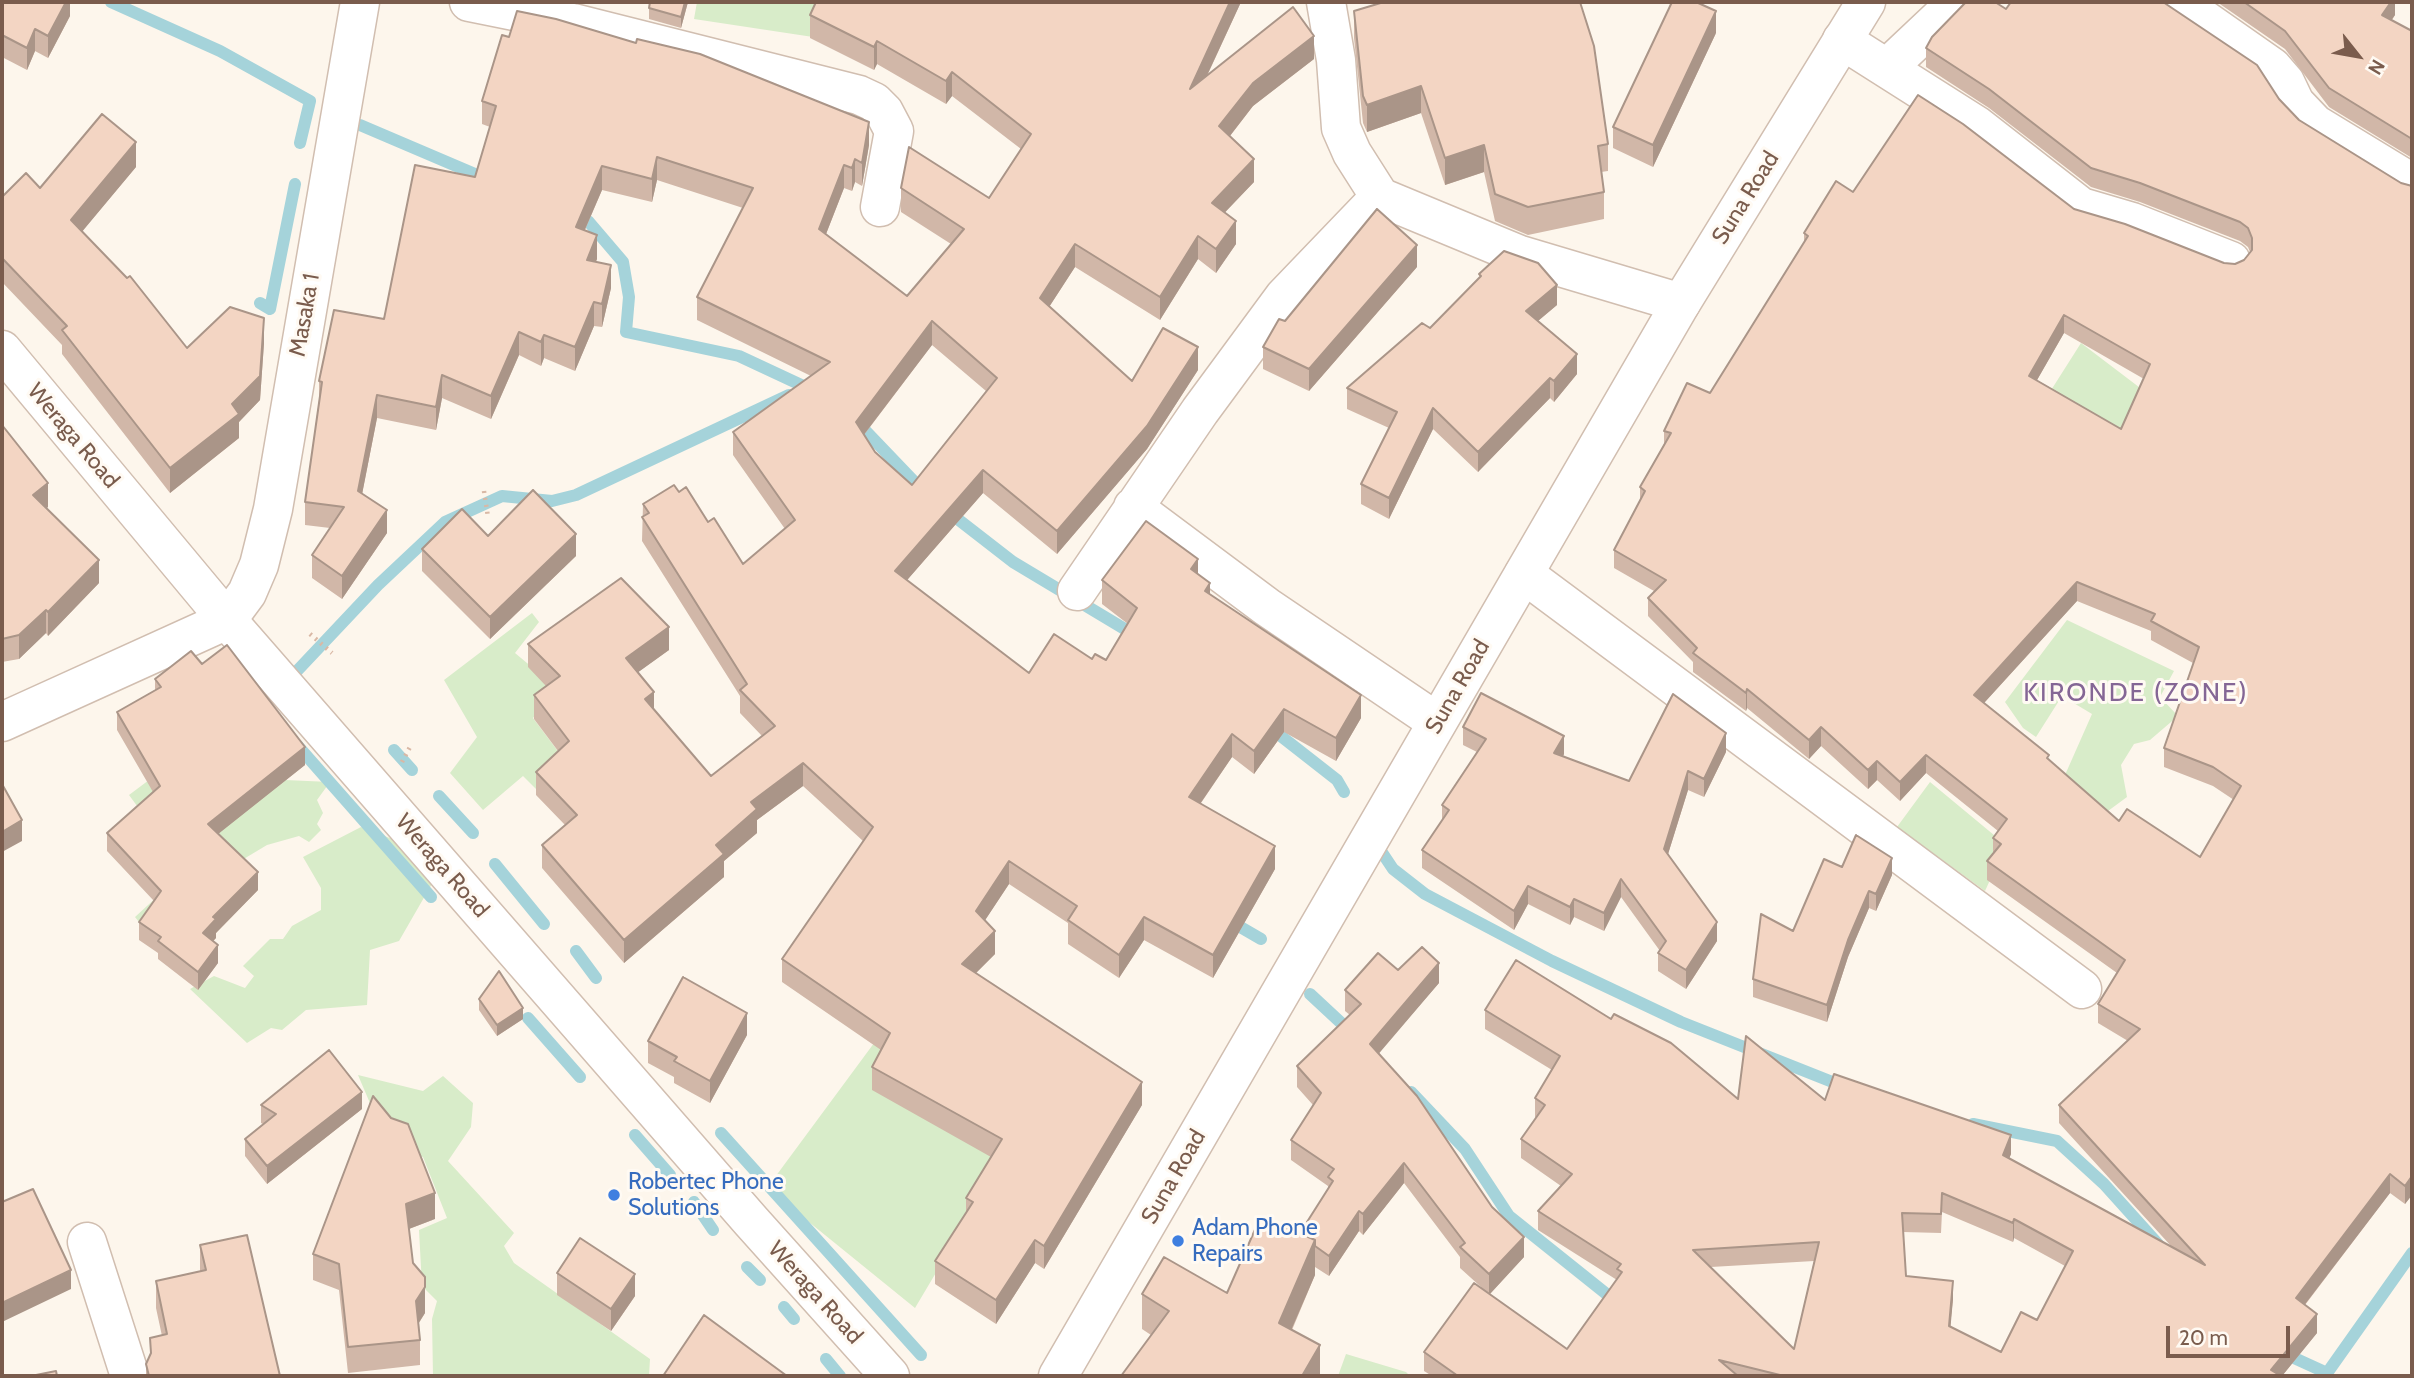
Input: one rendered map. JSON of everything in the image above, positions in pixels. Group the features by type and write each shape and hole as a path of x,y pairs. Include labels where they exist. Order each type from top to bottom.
{"street":[{"name":"Masaka 1","path":"227,620 251,584 273,509 360,2"},
{"path":"469,2 573,23 859,95 874,102 884,112 894,131 880,207"},
{"path":"1325,2 1336,60 1340,128 1352,153 1380,197 1520,256 1681,303"},
{"name":"Suna Road","path":"1058,1376 1681,303 1866,2"},
{"path":"1887,68 1958,2"},
{"path":"2172,2 2202,18 2272,67 2285,82 2295,103 2315,124 2412,183"},
{"path":"1842,40 1976,125 2081,207 2132,222 2231,261"},
{"path":"1077,591 1133,507 1284,297 1380,197"},
{"name":"Weraga Road","path":"2,350 227,620 751,1221 890,1376"},
{"path":"1133,507 1267,607 1437,722"},
{"path":"1524,573 2082,989"},
{"path":"2,722 227,620"},
{"path":"87,1242 130,1376"}],"path":[{"path":"484,491 488,517"},
{"path":"310,634 332,653"},
{"path":"399,766 410,747"}],"green space":[{"path":"697,2 826,2 813,37 694,19"},
{"path":"2081,343 2156,400 2182,443 2034,417"},
{"path":"532,613 539,622 515,653 557,688 533,718 566,762 540,793 523,776 483,810 450,773 477,737 444,680"},
{"path":"2067,620 2174,671 2160,697 2178,716 2150,740 2134,744 2121,765 2127,797 2108,811 2065,775 2092,714 2062,696 2036,737 2023,728 2005,702"},
{"path":"153,777 330,782 317,800 323,813 317,824 321,830 309,842 299,836 267,845 242,860 147,932 135,917 185,871 129,795"},
{"path":"1930,782 2006,845 1985,891 1897,827"},
{"path":"361,827 408,845 437,875 399,941 370,950 367,1005 306,1010 282,1030 271,1028 247,1043 190,989 214,976 245,988 254,976 243,966 270,939 283,939 292,926 321,910 321,888 303,857"},
{"path":"880,1035 1019,1133 915,1308 767,1188"},
{"path":"358,1075 423,1091 443,1076 473,1103 471,1127 448,1161 514,1233 504,1246 514,1263 650,1359 649,1376 433,1376 432,1319 437,1301 422,1286 419,1230 447,1218 423,1157 404,1151 378,1122"},
{"path":"1346,1354 1406,1372 1410,1376 1338,1376"}],"building":[{"path":"2,2 66,2 48,36 35,29 27,48 2,35"},
{"path":"650,2 685,2 681,17 649,8"},
{"path":"816,2 1230,2 1190,89 1293,7 1314,36 1253,83 1219,126 1254,159 1212,203 1236,221 1216,249 1198,236 1160,297 1075,244 1040,298 1132,381 1163,328 1198,347 1147,426 1057,531 983,470 895,571 1029,673 1054,634 1092,659 1095,654 1106,660 1137,608 1102,580 1146,521 1198,559 1191,569 1210,583 1205,591 1361,695 1336,738 1284,709 1254,751 1232,734 1189,797 1275,846 1213,955 1144,917 1119,955 1068,920 1077,906 1009,861 976,911 995,931 962,964 1142,1082 1044,1246 1035,1240 996,1300 935,1261 973,1202 966,1198 1002,1139 872,1067 890,1033 782,959 873,827 803,763 751,802 757,809 716,845 724,854 624,940 542,845 577,815 536,772 569,741 534,695 560,676 528,644 621,578 669,627 626,658 654,692 645,699 711,776 775,726 740,690 747,684 642,517 649,513 643,504 674,485 679,492 686,487 708,522 714,518 743,564 795,520 733,432 830,362 697,297 753,188 657,157 652,179 602,166 576,227 597,235 587,260 611,265 602,304 594,302 575,347 544,335 541,342 519,332 491,396 442,375 436,407 377,395 358,491 387,510 342,576 312,555 344,507 305,502 322,382 319,381 334,310 384,319 415,165 475,177 496,106 482,101 502,35 509,37 517,11 556,19 636,43 637,39 700,54 869,122 862,163 855,159 852,168 844,165 819,229 907,296 964,229 901,188 909,147 989,198 1031,134 952,72 946,81 877,41 874,47 810,15","holes":["932,321 997,378 912,485 875,452 856,422"]},
{"path":"1384,2 1580,2 1594,46 1608,144 1598,146 1604,192 1528,207 1495,194 1484,145 1445,158 1421,86 1367,105 1363,96 1354,11"},
{"path":"1672,2 1696,2 1716,11 1653,145 1613,127"},
{"path":"1966,2 1995,2 2006,9 2011,2 2163,2 2257,65 2279,99 2299,120 2401,183 2412,186 2412,1176 2405,1186 2390,1174 2296,1298 2317,1314 2271,1370 2281,1376 1784,1376 1719,1360 1738,1376 1458,1376 1424,1352 1474,1283 1567,1349 1622,1272 1617,1269 1621,1264 1538,1211 1572,1174 1521,1139 1545,1105 1535,1098 1560,1056 1485,1010 1516,960 1611,1019 1614,1014 1671,1043 1738,1099 1746,1036 1825,1100 1834,1074 2011,1135 2003,1155 2205,1265 2059,1105 2140,1029 2098,1004 2125,960 1987,861 2001,844 1993,838 2007,819 1926,755 1900,782 1877,761 1868,770 1821,727 1809,740 1747,689 1746,693 1693,653 1697,648 1648,598 1666,580 1614,550 1645,491 1640,487 1671,433 1664,431 1687,383 1710,393 1808,236 1804,233 1836,181 1853,192 1918,95 1963,124 2074,209 2125,224 2224,263 2235,264 2244,260 2252,250 2252,238 2248,228 2240,222 2140,183 2091,168 1989,89 1926,48 1932,37","holes":["2064,315 2150,364 2121,429 2029,376","2077,582 2155,614 2151,621 2199,647 2164,748 2213,767 2241,786 2200,857 2127,809 2119,821 2047,758 2049,755 1974,695","1942,1193 2013,1223 2014,1219 2073,1251 2037,1320 2021,1312 2001,1352 1949,1326 1953,1281 1906,1276 1902,1213 1941,1214","1819,1242 1794,1349 1693,1250"]},
{"path":"2244,2 2391,2 2382,15 2412,31 2412,139 2329,88 2285,31"},
{"path":"102,114 136,142 71,220 127,278 130,276 187,348 230,307 264,318 260,376 232,404 239,414 170,468 62,330 67,326 2,258 2,197 26,173 40,188"},
{"path":"1377,209 1417,245 1309,369 1263,347 1279,319 1285,321"},
{"path":"1504,251 1538,263 1557,285 1526,311 1577,354 1554,381 1550,378 1478,452 1433,408 1389,498 1361,484 1397,412 1347,388 1422,323 1430,328"},
{"path":"2,425 48,483 33,495 99,560 48,612 46,610 19,635 2,639"},
{"path":"533,490 576,534 490,617 422,549 462,509 488,536"},
{"path":"227,645 305,747 208,824 258,872 213,917 216,919 203,933 218,945 198,972 158,941 161,937 139,922 161,891 107,833 160,786 117,712 161,687 155,679 191,651 202,664"},
{"path":"1481,693 1564,736 1554,753 1629,781 1673,694 1726,733 1704,779 1688,771 1664,849 1717,922 1686,970 1658,953 1666,941 1621,879 1604,913 1574,899 1570,907 1528,886 1514,911 1422,850 1449,810 1442,805 1486,739 1463,727"},
{"path":"2,784 22,820 2,832"},
{"path":"1856,835 1892,858 1876,894 1869,891 1848,940 1827,1005 1753,979 1761,914 1793,931 1824,859 1842,867"},
{"path":"1422,947 1439,963 1370,1044 1417,1096 1492,1207 1524,1237 1489,1274 1460,1247 1465,1243 1404,1163 1363,1214 1359,1211 1329,1256 1315,1246 1315,1240 1300,1233 1333,1181 1328,1177 1334,1169 1291,1140 1321,1093 1297,1066 1361,1004 1345,990 1378,953 1398,970"},
{"path":"499,971 523,1008 497,1025 479,999"},
{"path":"683,977 747,1013 710,1081 674,1061 677,1057 648,1041"},
{"path":"329,1050 362,1092 267,1166 245,1139 276,1114 261,1105"},
{"path":"373,1096 391,1118 408,1124 435,1193 406,1204 413,1263 425,1277 425,1287 416,1301 420,1340 348,1347 339,1264 313,1254"},
{"path":"33,1189 71,1270 2,1303 2,1202"},
{"path":"1261,1216 1315,1240 1279,1323 1320,1345 1302,1376 1121,1376 1169,1311 1142,1294 1164,1257 1227,1293"},
{"path":"247,1235 280,1376 149,1376 146,1364 151,1353 150,1338 167,1334 156,1281 206,1270 200,1245"},
{"path":"580,1238 635,1274 611,1309 557,1273"},
{"path":"704,1315 787,1376 663,1376"},
{"path":"56,1371 57,1376 31,1376"}],"waterway":[{"path":"111,2 220,51 310,101 300,143"},
{"path":"360,125 489,180"},
{"path":"260,303 270,309 295,184"},
{"path":"573,215 588,221 623,262 629,297 626,332 739,356 814,391"},
{"path":"296,672 378,585 445,522 502,496 552,501 576,495 789,395"},
{"path":"857,422 924,492"},
{"path":"946,510 1013,562 1138,637"},
{"path":"1268,726 1337,780 1344,792"},
{"path":"297,745 431,897"},
{"path":"394,750 412,770"},
{"path":"439,796 473,833"},
{"path":"1381,851 1393,869 1425,894 1552,961 1681,1022 1845,1087"},
{"path":"495,864 544,924"},
{"path":"1230,921 1261,939"},
{"path":"576,951 596,978"},
{"path":"1310,994 1353,1034"},
{"path":"528,1018 580,1077"},
{"path":"1411,1092 1465,1149 1509,1216 1619,1304"},
{"path":"1973,1124 2057,1141 2104,1184 2158,1244"},
{"path":"721,1133 921,1355"},
{"path":"635,1135 670,1175"},
{"path":"694,1202 713,1230"},
{"path":"2325,1376 2412,1253"},
{"path":"747,1267 760,1280"},
{"path":"784,1307 794,1319"},
{"path":"2281,1352 2327,1373"},
{"path":"826,1359 840,1376"}],"place":[{"name":"Robertec Phone Solutions","path":"614,1195"},
{"name":"Adam Phone Repairs","path":"1178,1241"}],"district":[{"name":"KIRONDE (ZONE)","path":"2136,693"}]}
